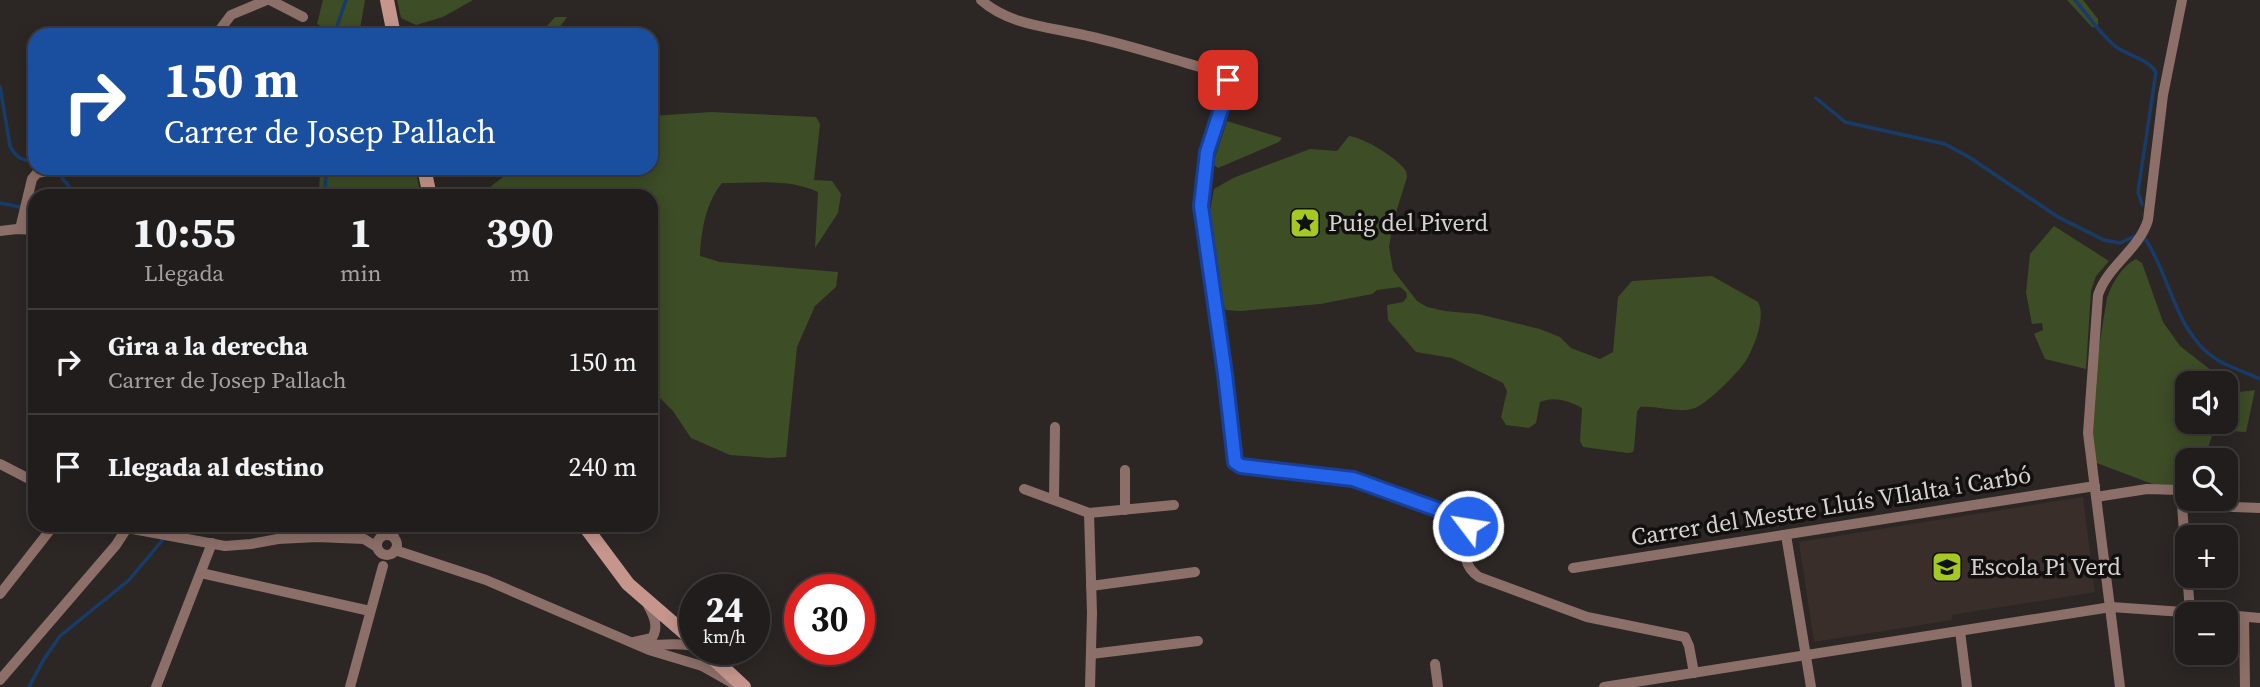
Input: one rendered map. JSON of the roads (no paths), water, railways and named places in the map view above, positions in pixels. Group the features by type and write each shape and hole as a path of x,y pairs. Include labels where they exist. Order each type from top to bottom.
{"street":[{"path":"220,28 231,15 252,4 268,0 293,8 303,17"},
{"path":"387,0 393,28"},
{"path":"981,0 1002,15 1035,26 1089,36 1173,59 1220,73 1228,80 1228,88 1207,152 1201,206 1234,459 1237,464 1353,479 1442,511 1465,513 1468,521 1466,561 1479,577 1587,617 1685,637 1694,673"},
{"path":"2120,687 2088,420 2098,295 2103,281 2144,233 2148,220 2163,95 2182,0"},
{"path":"225,21 227,5"},
{"path":"20,229 28,196"},
{"path":"0,231 28,230"},
{"path":"1054,499 1055,427"},
{"path":"0,464 28,478"},
{"path":"1125,470 1125,510"},
{"name":"Carrer del Mestre Lluís VIlalta i Carbó","path":"1573,568 2095,486"},
{"path":"1024,489 1089,513 1174,505"},
{"path":"2096,497 2147,489 2175,490"},
{"path":"2238,507 2260,508"},
{"path":"2182,511 2189,602"},
{"path":"1089,513 1090,687"},
{"path":"0,594 49,532"},
{"path":"0,680 124,532"},
{"path":"150,532 236,546 278,539 364,539 387,555 395,546"},
{"path":"350,687 383,566 395,546 392,532"},
{"path":"589,532 628,583 679,628"},
{"path":"383,566 377,541 389,534 395,546 486,580 649,650 702,666 742,687"},
{"path":"1786,535 1811,687"},
{"path":"159,686 212,543"},
{"path":"1091,586 1195,572"},
{"path":"201,573 370,611"},
{"path":"633,642 652,638 656,633 653,615 645,598"},
{"path":"1604,687 1662,682 1694,673 2111,607 2175,611"},
{"path":"2238,616 2260,618"},
{"path":"2244,617 2245,687"},
{"path":"1960,631 1967,687"},
{"path":"1091,654 1198,641"},
{"path":"633,642 679,646"},
{"path":"675,657 679,653"},
{"path":"1435,664 1438,687"},
{"path":"717,665 742,687"}],"waterway":[{"path":"336,28 346,0"},
{"path":"2075,0 2109,41 2148,63 2156,72 2138,192 2142,204"},
{"path":"0,87 10,146 20,158 28,160"},
{"path":"1816,98 1845,122 1945,144 1969,157 2058,217 2104,240 2120,243 2135,236"},
{"path":"62,175 70,189"},
{"path":"325,189 326,175"},
{"path":"0,203 28,209"},
{"path":"2146,240 2193,337 2219,361 2260,379"},
{"path":"29,687 60,636 129,580 169,532"}],"place":[{"name":"Puig del Piverd","path":"1305,223"},
{"name":"Escola Pi Verd","path":"1947,567"}]}
